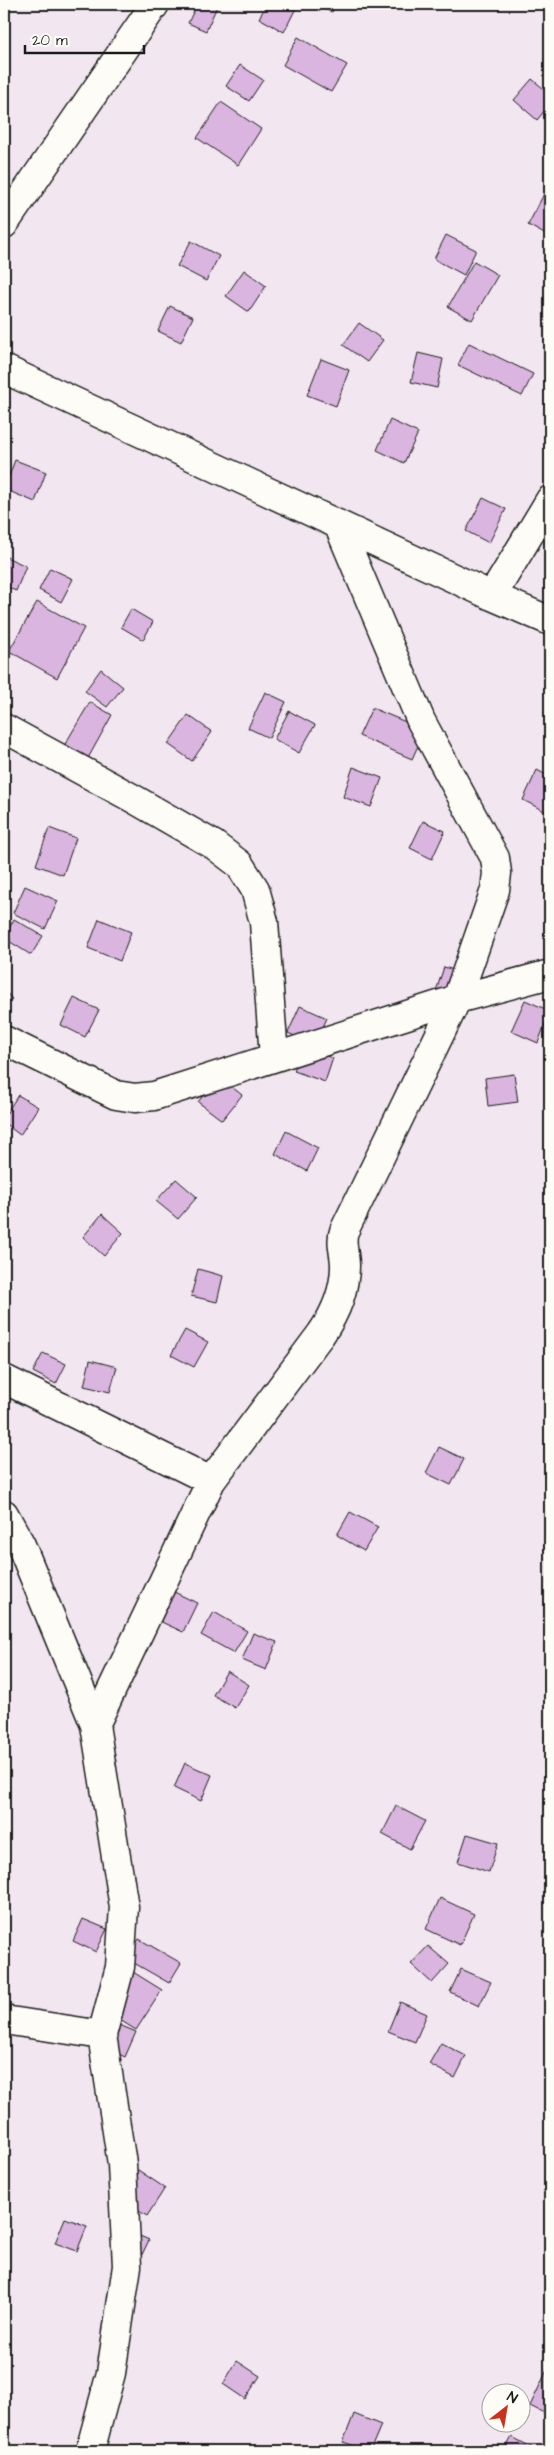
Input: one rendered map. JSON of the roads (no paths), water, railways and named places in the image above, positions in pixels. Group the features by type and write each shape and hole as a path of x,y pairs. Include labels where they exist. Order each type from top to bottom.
{"street":[{"path":"4,224 155,4"},
{"path":"4,369 492,596 550,621"},
{"path":"492,596 550,500"},
{"path":"95,1725 211,1481 321,1334 336,1310 342,1289 345,1266 342,1236 457,999 495,890 495,858 421,721 338,524"},
{"path":"4,728 214,845 239,864 255,889 264,922 274,1057"},
{"path":"4,1040 116,1095 135,1098 154,1096 457,999 550,974"},
{"path":"4,1379 211,1481"},
{"path":"4,1514 21,1545 95,1725 124,1907 120,1968 102,2035 122,2164 127,2266 111,2374 90,2451"},
{"path":"4,2020 102,2035"}]}
